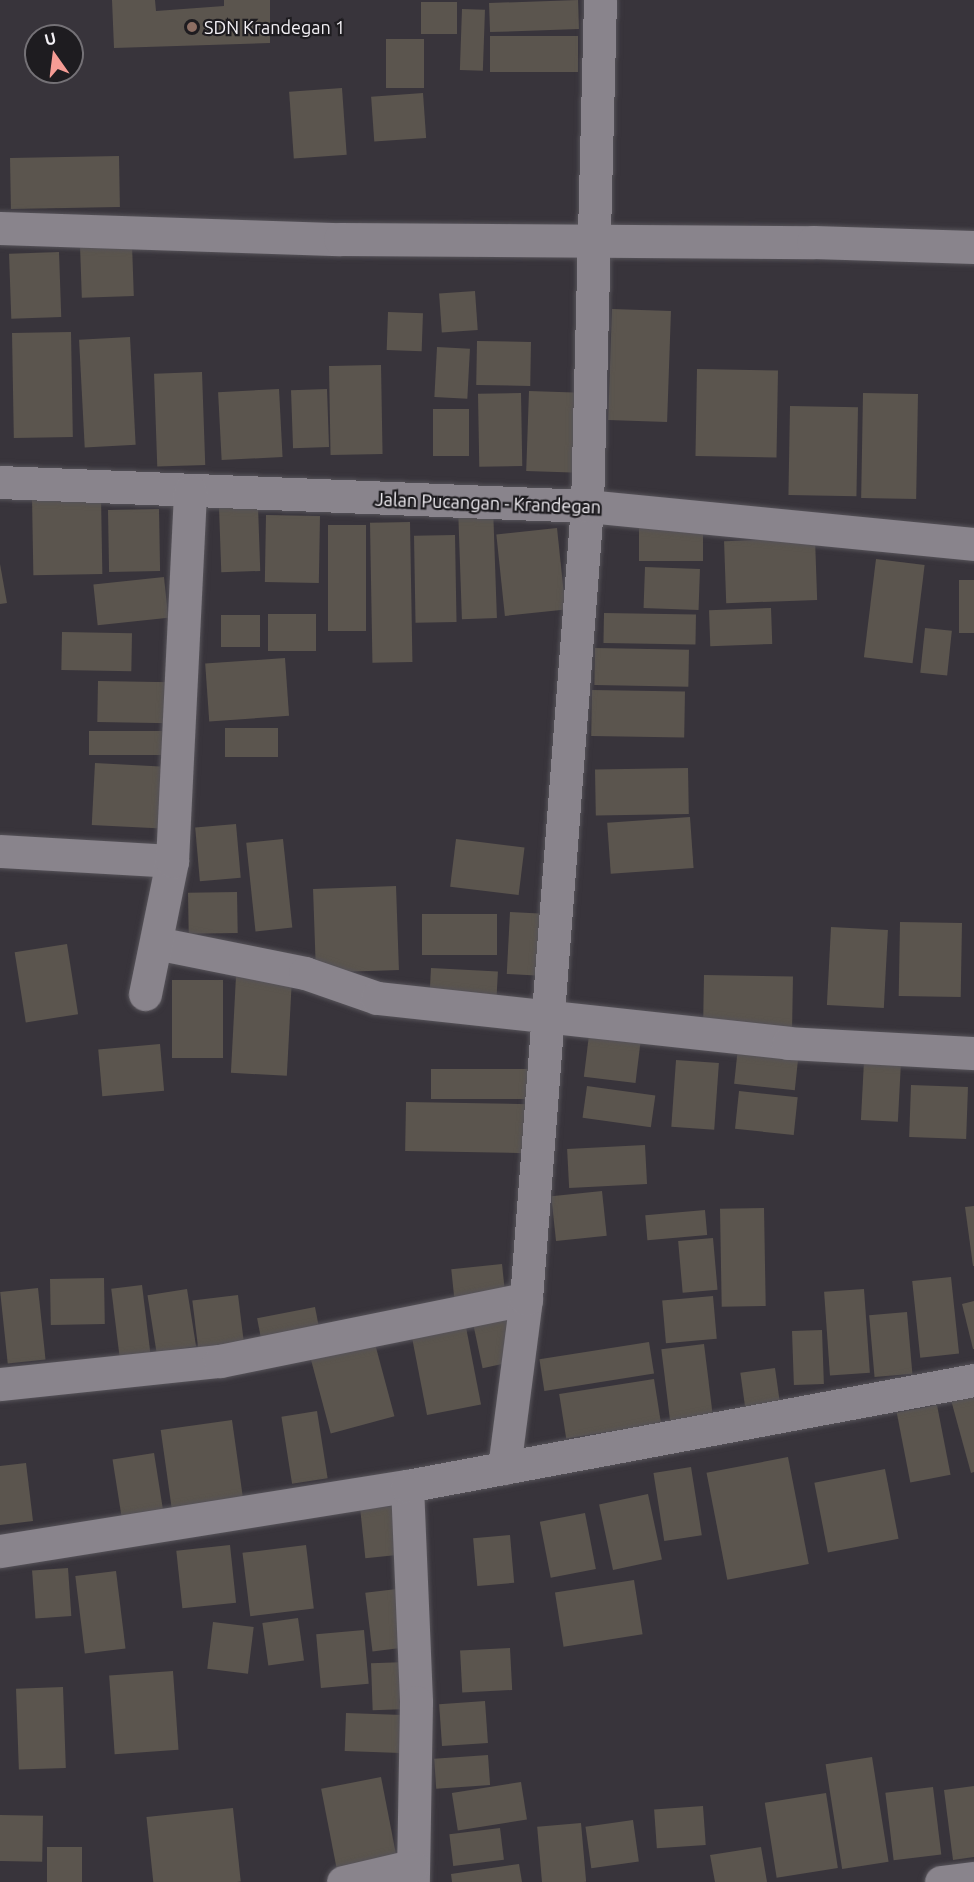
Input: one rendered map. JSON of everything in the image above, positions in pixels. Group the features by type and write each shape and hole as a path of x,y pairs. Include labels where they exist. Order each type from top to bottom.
{"street":[{"path":"504,1468 526,1299 550,1016 587,506 600,0"},
{"path":"0,228 340,239 813,242 974,246"},
{"name":"Jalan Pucangan - Krandegan","path":"0,482 587,506 974,544"},
{"path":"145,994 172,861 190,491"},
{"path":"0,851 172,861"},
{"path":"156,943 305,973 377,998 788,1043 974,1053"},
{"path":"0,1384 220,1361 526,1299"},
{"path":"0,1551 407,1486 974,1380"},
{"path":"343,1882 412,1874 416,1702 407,1486"},
{"path":"941,1882 974,1878"}],"building":[{"name":"SDN Krandegan 1","path":"112,0 155,0 156,11 224,6 224,0 270,0 270,43 114,48"},
{"path":"578,0 579,29 490,32 489,3"},
{"path":"421,2 457,2 457,34 421,34"},
{"path":"462,9 485,10 483,71 460,70"},
{"path":"490,36 578,36 578,72 490,72"},
{"path":"386,39 424,39 424,88 386,88"},
{"path":"342,88 347,155 294,159 289,92"},
{"path":"423,93 426,138 374,142 371,97"},
{"path":"119,156 120,207 11,209 10,158"},
{"path":"132,244 134,296 82,298 80,246"},
{"path":"59,252 61,317 11,319 9,254"},
{"path":"475,291 478,330 442,332 439,294"},
{"path":"612,309 671,311 667,422 608,420"},
{"path":"388,312 423,313 422,351 387,350"},
{"path":"71,332 73,437 14,438 12,333"},
{"path":"130,337 136,445 85,448 79,340"},
{"path":"477,341 531,342 530,386 476,385"},
{"path":"437,347 470,349 467,399 434,397"},
{"path":"381,365 383,454 331,455 329,366"},
{"path":"697,369 778,370 776,457 695,456"},
{"path":"202,372 205,465 157,467 154,374"},
{"path":"279,389 283,457 222,460 218,392"},
{"path":"327,389 329,447 293,448 291,390"},
{"path":"529,391 582,393 579,473 526,471"},
{"path":"521,393 522,466 479,467 478,394"},
{"path":"863,393 918,394 916,499 861,498"},
{"path":"790,406 858,407 856,496 788,495"},
{"path":"433,409 469,409 469,456 433,456"},
{"path":"101,496 102,574 33,575 32,497"},
{"path":"258,506 260,571 221,572 219,507"},
{"path":"493,506 497,618 462,619 458,507"},
{"path":"159,509 160,571 109,572 108,510"},
{"path":"266,515 320,516 319,583 265,582"},
{"path":"410,522 412,662 372,663 370,523"},
{"path":"328,525 366,525 366,631 328,631"},
{"path":"639,527 703,527 703,561 639,561"},
{"path":"557,528 566,610 505,616 496,534"},
{"path":"455,535 457,622 416,623 414,536"},
{"path":"815,538 817,600 726,603 724,541"},
{"path":"876,559 925,565 913,663 864,657"},
{"path":"0,564 7,603 0,604"},
{"path":"645,567 700,569 699,610 644,608"},
{"path":"164,577 168,618 98,625 93,584"},
{"path":"959,580 974,580 974,633 959,633"},
{"path":"771,608 772,644 710,646 709,610"},
{"path":"604,613 696,615 695,645 603,643"},
{"path":"268,614 316,614 316,651 268,651"},
{"path":"221,615 260,615 260,647 221,647"},
{"path":"925,628 952,631 947,676 920,673"},
{"path":"62,632 132,633 131,671 61,670"},
{"path":"595,648 689,650 688,687 594,685"},
{"path":"285,658 289,716 209,721 205,664"},
{"path":"98,681 172,682 171,723 97,722"},
{"path":"592,690 685,692 684,738 591,736"},
{"path":"225,728 278,728 278,757 225,757"},
{"path":"89,731 162,731 162,755 89,755"},
{"path":"95,763 165,767 162,829 92,825"},
{"path":"688,768 689,814 596,816 595,770"},
{"path":"690,817 694,868 611,874 607,823"},
{"path":"236,824 241,878 200,881 195,828"},
{"path":"283,839 292,928 256,931 246,843"},
{"path":"456,839 524,847 519,895 450,887"},
{"path":"396,886 399,970 316,973 313,889"},
{"path":"237,892 238,933 189,934 188,893"},
{"path":"510,912 549,914 546,976 507,974"},
{"path":"422,914 497,914 497,955 422,955"},
{"path":"900,922 962,923 961,997 899,996"},
{"path":"831,927 888,930 884,1008 827,1005"},
{"path":"67,944 78,1014 26,1022 15,952"},
{"path":"431,968 498,972 496,1001 429,998"},
{"path":"704,975 793,977 792,1032 703,1030"},
{"path":"236,976 292,979 287,1076 231,1073"},
{"path":"172,980 223,980 223,1058 172,1058"},
{"path":"589,1035 641,1041 635,1083 584,1077"},
{"path":"160,1044 164,1091 102,1096 98,1049"},
{"path":"738,1047 799,1053 795,1090 734,1084"},
{"path":"676,1060 719,1063 714,1130 671,1127"},
{"path":"864,1061 901,1063 898,1122 861,1120"},
{"path":"431,1069 529,1069 529,1099 431,1099"},
{"path":"911,1085 968,1087 966,1139 909,1137"},
{"path":"587,1086 655,1096 651,1127 583,1118"},
{"path":"739,1091 798,1097 794,1135 735,1129"},
{"path":"406,1102 529,1104 528,1153 405,1151"},
{"path":"645,1145 647,1184 569,1188 567,1149"},
{"path":"602,1191 607,1236 556,1241 551,1196"},
{"path":"974,1206 974,1266 973,1266 965,1207"},
{"path":"764,1208 766,1306 722,1307 720,1209"},
{"path":"705,1210 707,1235 647,1240 645,1215"},
{"path":"713,1238 718,1290 683,1293 678,1241"},
{"path":"502,1264 506,1301 455,1306 451,1269"},
{"path":"951,1277 959,1354 920,1358 912,1281"},
{"path":"104,1278 105,1324 51,1325 50,1279"},
{"path":"142,1285 151,1361 121,1365 111,1289"},
{"path":"38,1288 46,1360 8,1364 0,1292"},
{"path":"187,1289 196,1346 157,1353 147,1295"},
{"path":"864,1289 870,1373 830,1376 824,1292"},
{"path":"238,1295 245,1349 199,1354 192,1301"},
{"path":"713,1296 717,1339 666,1343 662,1300"},
{"path":"974,1301 974,1349 973,1349 962,1304"},
{"path":"315,1307 321,1337 263,1349 257,1318"},
{"path":"506,1310 517,1361 483,1368 472,1317"},
{"path":"907,1312 912,1374 875,1377 869,1315"},
{"path":"465,1322 481,1404 427,1415 411,1332"},
{"path":"822,1330 824,1384 794,1385 792,1331"},
{"path":"374,1340 394,1416 331,1433 310,1357"},
{"path":"649,1342 654,1374 544,1391 539,1359"},
{"path":"704,1344 714,1421 671,1427 661,1349"},
{"path":"775,1368 781,1413 747,1417 740,1373"},
{"path":"654,1379 661,1423 566,1438 559,1394"},
{"path":"974,1394 974,1472 971,1473 951,1400"},
{"path":"937,1405 951,1475 910,1483 897,1413"},
{"path":"317,1411 328,1478 292,1484 281,1417"},
{"path":"232,1420 243,1500 172,1510 161,1430"},
{"path":"154,1453 163,1511 122,1518 113,1460"},
{"path":"788,1457 809,1564 727,1580 707,1473"},
{"path":"26,1463 33,1521 0,1525 0,1466"},
{"path":"691,1467 702,1535 664,1541 653,1473"},
{"path":"885,1469 899,1539 828,1552 814,1483"},
{"path":"648,1494 662,1560 613,1570 599,1504"},
{"path":"404,1505 409,1554 365,1558 360,1510"},
{"path":"585,1513 596,1569 551,1578 540,1522"},
{"path":"510,1535 514,1583 477,1586 473,1538"},
{"path":"230,1545 236,1603 182,1608 176,1551"},
{"path":"306,1545 314,1609 250,1616 242,1553"},
{"path":"68,1568 71,1616 35,1618 32,1571"},
{"path":"116,1571 126,1648 85,1653 75,1576"},
{"path":"634,1580 643,1634 564,1647 555,1593"},
{"path":"405,1588 412,1647 372,1651 365,1593"},
{"path":"298,1618 304,1661 268,1666 262,1623"},
{"path":"213,1622 254,1627 248,1674 207,1669"},
{"path":"364,1630 369,1684 321,1688 316,1634"},
{"path":"510,1648 512,1690 462,1693 460,1651"},
{"path":"407,1662 409,1709 373,1710 371,1663"},
{"path":"173,1671 179,1750 115,1754 109,1675"},
{"path":"63,1687 66,1768 19,1770 16,1689"},
{"path":"485,1701 488,1743 442,1746 439,1704"},
{"path":"346,1713 402,1715 401,1753 345,1751"},
{"path":"488,1755 490,1785 436,1789 434,1759"},
{"path":"872,1757 889,1862 842,1869 826,1764"},
{"path":"381,1777 397,1861 338,1873 321,1789"},
{"path":"521,1782 527,1820 458,1830 452,1793"},
{"path":"974,1786 974,1857 953,1860 944,1790"},
{"path":"933,1787 941,1854 894,1860 885,1793"},
{"path":"826,1793 838,1868 777,1878 765,1803"},
{"path":"703,1806 706,1845 657,1848 654,1809"},
{"path":"233,1808 241,1882 153,1882 146,1817"},
{"path":"0,1815 43,1816 42,1862 0,1861"},
{"path":"633,1820 639,1862 591,1868 585,1827"},
{"path":"581,1823 586,1882 542,1882 537,1827"},
{"path":"500,1828 504,1860 453,1866 449,1834"},
{"path":"47,1847 82,1847 82,1882 47,1882"},
{"path":"761,1847 767,1882 715,1882 710,1855"},
{"path":"519,1864 522,1882 452,1882 451,1874"}],"place":[{"name":"SDN Krandegan 1","path":"192,27"}]}
